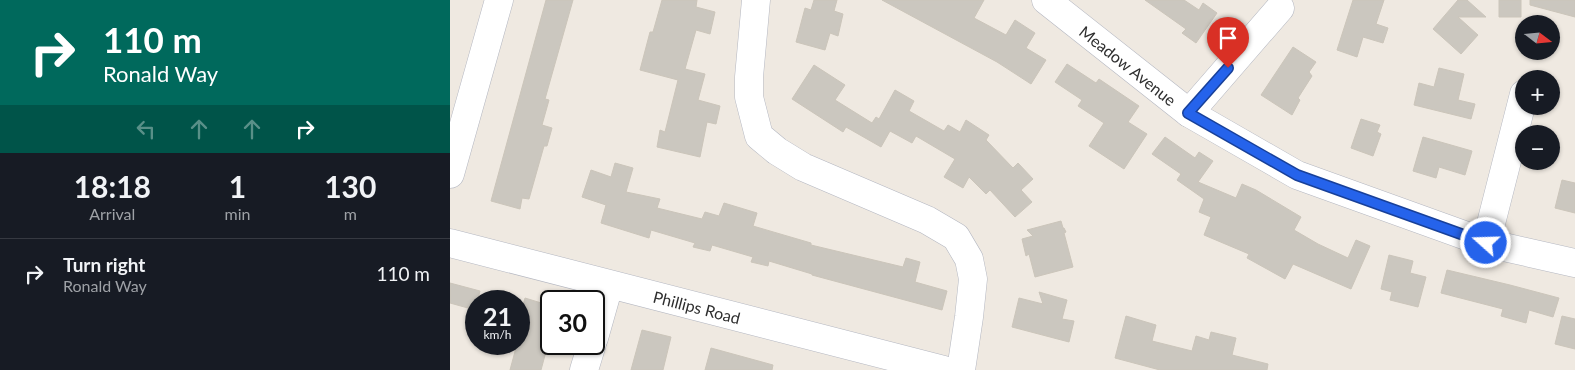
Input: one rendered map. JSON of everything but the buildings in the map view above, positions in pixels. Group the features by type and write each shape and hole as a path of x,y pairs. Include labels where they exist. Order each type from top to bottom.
{"street":[{"path":"450,174 499,0"},
{"path":"756,0 749,98 759,136 777,152 802,166 927,220 956,237 969,259 973,279 960,370"},
{"name":"Meadow Avenue","path":"1046,0 1188,113 1297,175 1486,243 1575,263"},
{"path":"1188,113 1280,8"},
{"path":"1486,243 1519,115"},
{"name":"Phillips Road","path":"450,244 944,370"},
{"path":"605,299 609,285"},
{"path":"584,370 589,355"}],"route":[{"path":"1228,68 1188,113 1297,175 1486,243"}]}
